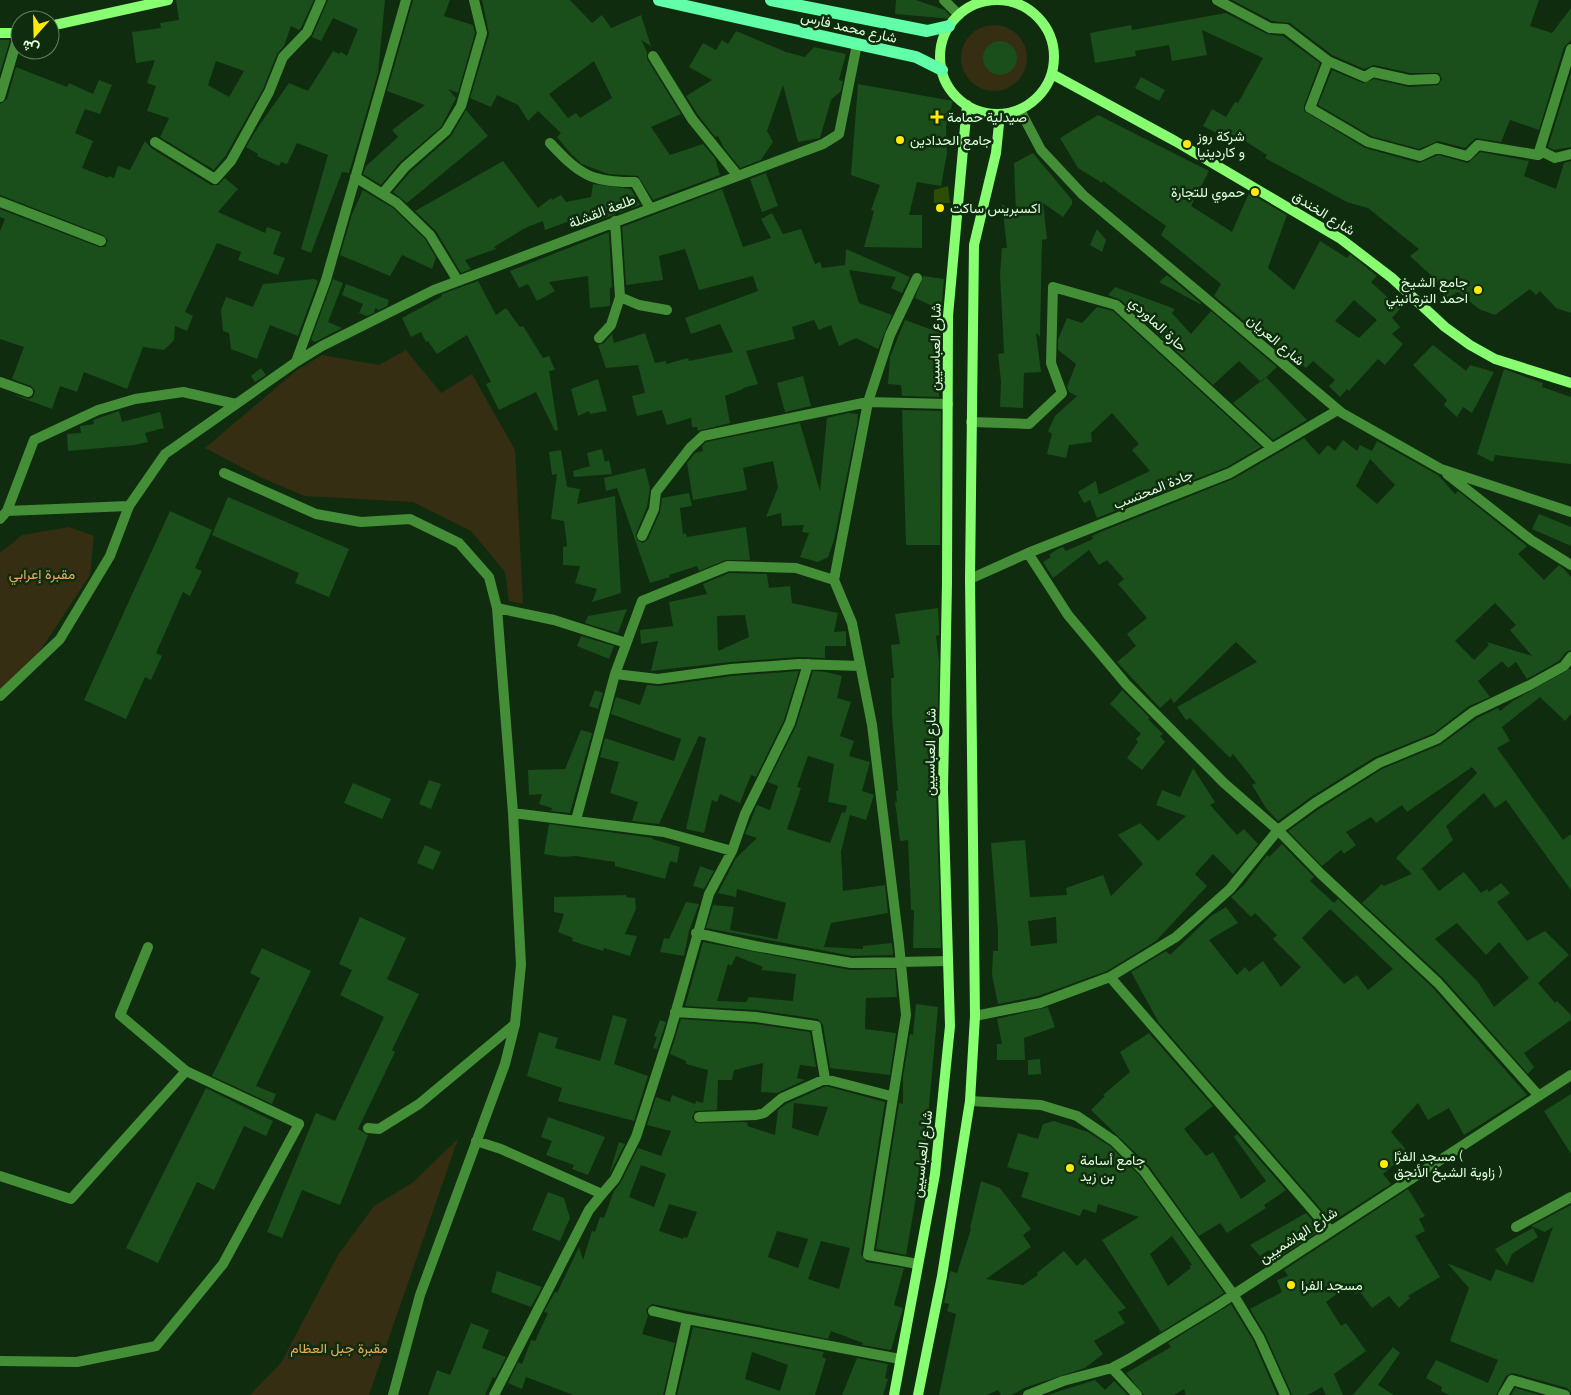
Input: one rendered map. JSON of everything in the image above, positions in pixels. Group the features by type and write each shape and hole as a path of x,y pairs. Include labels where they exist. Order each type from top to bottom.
{"main road":[{"path":"60,24 168,0"},
{"name":"شارع محمد فارس","path":"659,0 916,57 942,70"},
{"name":"شارع محمد فارس","path":"771,0 927,31 949,26"},
{"path":"1003,0 1019,2 1033,12 1048,33 1055,57 1052,74 1045,89 1034,101 1020,110 1000,114 983,112 967,106 955,96 947,84 942,70 941,48 949,26 959,14 972,6 987,1 1003,0"},
{"name":"شارع الخندق","path":"1052,74 1184,146 1341,239 1392,278 1445,327 1470,345 1495,359 1571,382"},
{"name":"شارع العباسيين","path":"894,1395 935,1174 950,1026 943,789 948,316 967,106"},
{"path":"918,1395 942,1276 970,1101 975,1016 970,579 974,245 996,153 1000,114"}],"street":[{"path":"155,142 215,179 231,161 270,92 283,57 307,32 321,0"},
{"path":"296,362 326,280 406,0"},
{"path":"383,193 405,167 446,132 461,106 482,33 474,0"},
{"path":"944,0 959,14"},
{"path":"1217,0 1270,28 1286,29 1328,61 1364,77 1373,72 1409,80 1435,79"},
{"name":"طلعة القشلة","path":"0,696 60,639 110,556 129,506 165,454 296,362 322,346 400,307 458,281 824,144 839,134 857,44"},
{"path":"1538,155 1571,48"},
{"path":"653,56 692,119 738,176"},
{"path":"0,97 12,60"},
{"path":"1328,61 1310,108 1368,142 1420,156 1437,148 1467,156 1478,145 1538,155 1543,152 1555,158 1571,154"},
{"name":"شارع العريان","path":"1020,110 1041,150 1083,195 1338,410 1441,469 1571,512"},
{"path":"550,143 574,167 588,176 616,183 635,182 650,208"},
{"path":"355,177 383,193 430,235 458,281"},
{"path":"0,202 101,242"},
{"path":"599,338 611,325 620,297 615,221"},
{"path":"917,278 890,335 868,402 834,580 852,623 872,725 906,1015 891,1096 868,1255 918,1264"},
{"name":"حارة الماوردي","path":"971,422 1029,424 1062,393 1051,363 1053,288 1116,305 1272,448"},
{"path":"620,297 639,305 666,310"},
{"path":"0,382 28,392"},
{"path":"129,506 3,515 34,440 98,410 135,399 183,392 236,404"},
{"path":"642,536 654,509 656,492 690,448 703,436 868,402 948,404"},
{"name":"جادة المحتسب","path":"970,579 1028,553 1230,474 1338,410"},
{"path":"1441,469 1531,540 1571,565"},
{"path":"224,473 316,514 361,522 410,519 459,543 489,577 497,608 513,813 521,965 515,1024 505,1064 420,1294 393,1395"},
{"path":"1028,553 1068,614 1126,684 1224,783 1278,830 1321,874 1438,983 1539,1096"},
{"path":"576,820 615,674 642,601 728,566 796,568 834,580"},
{"path":"497,608 554,620 626,644"},
{"path":"975,1016 1040,1003 1110,977 1176,938 1230,889 1278,830 1315,803 1379,763 1437,739 1473,712 1530,685 1564,666 1571,657"},
{"path":"615,674 658,679 732,669 808,664 860,666"},
{"path":"494,1395 588,1210 615,1179 636,1137 709,894 732,851 745,814 790,723 808,664"},
{"path":"513,813 664,832 732,851"},
{"path":"696,933 755,946 851,962 948,961"},
{"path":"0,1361 77,1362 156,1346 223,1264 299,1124 186,1071 120,1015 148,947"},
{"path":"1110,977 1330,1230"},
{"path":"675,1012 756,1017 816,1026 825,1079"},
{"path":"368,1128 379,1129 419,1104 515,1024"},
{"path":"0,1176 71,1199 186,1071"},
{"name":"شارع الهاشميين","path":"1028,1395 1063,1381 1112,1368 1233,1294 1571,1075"},
{"path":"700,1117 764,1113 782,1098 825,1079 891,1096"},
{"path":"970,1101 1041,1105 1077,1116 1114,1141 1144,1171 1233,1294 1259,1337 1285,1395"},
{"path":"476,1141 501,1149 602,1194"},
{"path":"1516,1227 1571,1196"},
{"path":"653,1310 687,1319 900,1359"},
{"path":"670,1395 687,1319"},
{"path":"1112,1368 1137,1395"},
{"path":"1503,1395 1512,1380 1565,1395"}],"green space":[{"path":"988,25 1000,25 1012,30 1022,40 1027,52 1025,71 1012,86 1000,91 988,91 976,86 966,76 961,64 961,52 966,40 976,30"},
{"path":"406,350 441,393 472,374 515,450 523,604 509,601 505,572 471,531 413,502 305,496 262,478 205,448 297,370 322,355 379,365"},
{"name":"مقبرة إعرابي","path":"69,527 94,536 90,575 38,654 0,689 0,553 22,535"},
{"name":"مقبرة جبل العظام","path":"458,1139 369,1395 250,1395 281,1363 338,1255 374,1206 412,1183"}],"shaded area":[{"path":"948,186 950,203 934,203 934,190"}],"building":[{"path":"176,0 314,0 301,28 299,30 291,26 284,46 277,54 263,89 226,155 214,170 160,137 169,118 147,111 156,86 147,83 155,60 136,63 132,32 161,28 160,23 179,20","holes":["216,61 244,71 229,97 208,85"]},
{"path":"328,0 385,0 378,73 349,173 342,172 311,253 301,249 328,155 297,143 287,164 281,162 279,166 257,156 258,154 246,147 289,83 308,91 333,51 339,54 341,52 347,56 358,29 333,18 321,41 312,37"},
{"path":"413,0 450,0 444,16 473,25 475,33 458,93 448,89 456,98 441,127 400,162 381,185 363,174 366,166 398,137 392,130 425,105 387,91"},
{"path":"482,0 570,0 592,23 602,15 611,28 641,15 651,46 641,40 647,52 647,59 681,114 651,127 670,155 703,144 715,158 720,175 653,200 638,176 608,174 582,164 557,137 561,133 538,111 528,121 518,105 497,95 491,107 470,98 489,34","holes":["594,61 612,98 580,118 576,113 568,118 549,94"]},
{"path":"896,0 916,0 945,10 953,19 895,14"},
{"path":"1232,0 1539,0 1530,26 1552,33 1571,8 1571,40 1564,47 1539,130 1510,120 1501,142 1476,138 1465,148 1438,141 1419,149 1371,136 1318,105 1332,70 1363,83 1374,79 1409,87 1438,85 1442,79 1439,73 1410,73 1374,65 1364,69 1332,55 1290,23 1272,21"},
{"path":"1226,13 1267,34 1283,36 1320,63 1304,106 1304,111 1365,148 1419,163 1438,155 1468,163 1480,152 1529,161 1524,176 1556,189 1564,163 1571,161 1571,313 1556,308 1540,291 1536,295 1530,289 1495,315 1479,309 1458,292 1446,299 1435,279 1410,256 1419,249 1368,208 1347,202 1265,158 1267,155 1245,141 1218,131 1217,133 1203,126 1212,109 1226,117 1235,102 1238,103 1263,58 1202,30 1207,55 1172,61 1169,45 1135,51 1136,56 1095,63 1090,33 1131,25 1132,30"},
{"path":"736,31 786,52 805,57 814,47 846,54 839,80 843,81 841,91 831,100 820,138 798,142 783,85 767,131 773,142 761,160 740,168 724,148 718,136 715,137 698,115 686,96 712,80 689,67 703,43 716,50 722,40 728,44"},
{"path":"0,40 10,40 0,73"},
{"path":"1000,41 1012,46 1017,58 1012,70 1000,75 988,70 983,58 988,46"},
{"path":"16,67 67,87 69,83 93,94 99,80 112,85 100,114 85,109 75,133 93,141 82,168 108,178 109,176 114,178 118,166 130,170 145,141 151,148 211,185 218,185 225,178 238,189 218,212 265,233 267,227 281,232 273,254 285,258 278,275 238,260 241,252 217,243 185,312 193,316 187,331 175,326 174,340 164,350 143,347 127,389 84,372 77,392 60,386 52,409 11,394 29,399 33,397 35,391 31,386 12,379 24,347 0,339 0,231 5,219 0,217 0,209 99,247 105,247 108,240 103,235 0,195 0,104 7,99"},
{"path":"1571,72 1571,147 1554,150 1548,147"},
{"path":"1141,77 1165,90 1159,101 1135,88"},
{"name":"جامع الحدادين","path":"858,84 953,101 946,127 947,153 941,186 917,182 909,215 922,215 922,248 864,247 874,211 871,210 880,185 851,175"},
{"path":"466,110 488,136 407,203 393,192 410,172 451,136"},
{"path":"1098,115 1209,171 1191,206 1232,232 1249,193 1287,215 1268,268 1294,290 1320,241 1347,258 1350,254 1377,276 1371,282 1400,309 1392,318 1400,327 1392,334 1403,344 1385,365 1378,359 1349,391 1347,389 1340,397 1329,386 1335,380 1313,361 1306,368 1299,362 1297,364 1214,296 1221,284 1161,235 1166,226 1103,181 1102,183 1078,168 1060,138","holes":["1354,300 1377,320 1359,338 1335,321"]},
{"path":"1033,153 1072,200 1072,204 1063,217 1043,203 1047,239 1042,240 1040,337 1036,333 1041,372 1024,373 1023,408 1000,407 1001,381 998,354 1004,353 1000,274 1002,248 1007,248 1002,204 1016,215 1014,163"},
{"path":"503,161 538,208 551,198 552,200 561,195 566,202 591,197 593,184 631,189 640,205 579,228 575,219 545,230 543,221 525,228 494,247 496,249 465,260 471,269 461,273 436,231 415,211"},
{"path":"766,173 778,206 762,212 750,179"},
{"path":"722,189 743,247 771,238 761,219 772,213 783,234 801,229 815,264 820,262 822,268 845,265 846,249 910,277 902,293 891,288 896,277 849,270 859,303 892,315 878,349 856,338 839,346 831,325 819,330 814,320 792,327 795,339 746,351 758,384 725,396 730,423 698,431 697,427 692,427 691,418 667,425 662,410 637,416 632,396 645,393 638,365 606,368 598,345 604,343 612,334 614,343 645,333 655,363 666,361 666,364 688,358 689,361 733,352 720,324 691,334 685,318 758,291 753,276 699,290 685,249 659,256 663,280 626,285 622,227"},
{"path":"363,190 393,208 425,239 436,258 432,269 402,255 390,276 340,255 352,214"},
{"path":"1097,229 1106,240 1102,252 1090,245"},
{"path":"609,232 612,287 610,288 610,306 590,308 588,276 549,282 555,291 537,301 528,284 519,288 510,271"},
{"path":"1167,275 1201,303 1159,282"},
{"path":"923,276 944,279 941,310 915,298"},
{"path":"314,279 318,281 298,336 270,325 257,359 231,349 229,333 223,331 221,310 226,297 253,307 263,284"},
{"path":"333,279 343,283 328,322 342,328 315,342 311,340"},
{"path":"478,281 496,315 506,308 520,327 523,326 543,358 549,356 555,370 549,371 558,430 555,431 536,392 499,410 486,384 491,382 467,335 437,354 428,341 426,342 421,332 411,337 402,318 441,297 442,294"},
{"path":"346,284 389,300 387,306 379,310 375,308 374,313 367,316 359,313 363,304 342,295"},
{"path":"1115,287 1175,309 1172,313 1191,334 1211,311 1277,367 1261,382 1239,361 1213,385 1121,300 1108,295"},
{"path":"1097,307 1113,311 1261,447 1227,467 1097,518 1090,500 1084,503 1078,492 1096,481 1099,495 1150,471 1132,450 1139,444 1112,413 1091,433 1092,442 1069,445 1066,458 1047,454 1052,434 1048,431 1055,416 1077,396 1069,392 1067,387 1076,364 1058,350 1058,340 1067,318 1082,323"},
{"path":"905,320 941,333 939,397 902,396 901,385 888,384 890,357"},
{"path":"1433,345 1466,371 1470,365 1494,372 1472,413 1463,407 1457,417 1444,405 1447,400 1413,365"},
{"path":"261,368 266,375 255,382 251,376"},
{"path":"1504,369 1543,383 1542,387 1571,397 1571,464 1495,455 1493,462 1477,454"},
{"path":"803,376 811,406 785,412 777,383"},
{"path":"1266,377 1307,420 1273,440 1233,403"},
{"path":"598,379 607,411 590,414 589,411 578,416 571,389"},
{"path":"902,410 941,411 940,545 906,545"},
{"path":"119,411 122,422 160,412 164,428 145,433 148,442 68,451 67,434 81,433 80,426 94,424 93,420"},
{"path":"848,413 858,414 857,425 834,540 828,557 818,562 800,557 809,533 802,532 804,525 782,526 781,513 766,517 778,487 773,461 743,468 747,490 693,500 687,463 695,453 703,451 702,446 706,442 800,423 820,491 827,418"},
{"path":"1304,438 1319,455 1328,445 1335,451 1343,440 1357,451 1360,445 1372,451 1377,441 1438,475 1455,494 1458,491 1527,546 1518,554 1544,580 1559,565 1564,569 1571,577 1571,650 1566,652 1559,661 1527,679 1516,662 1508,668 1502,661 1478,681 1490,697 1469,706 1434,733 1375,757 1311,797 1278,821 1266,808 1252,785 1256,783 1233,754 1230,758 1190,718 1186,720 1177,707 1257,662 1236,642 1174,703 1171,698 1160,708 1117,662 1136,646 1127,634 1147,618 1118,584 1124,579 1107,560 1099,565 1089,550 1053,578 1043,562 1051,557 1049,555 1056,550 1063,547 1066,551 1093,539 1092,536 1103,531 1233,479","holes":["1370,459 1395,485 1377,504 1356,486","1495,603 1516,625 1510,630 1532,656 1487,642 1489,645 1474,660 1455,641"]},
{"path":"602,449 605,462 609,460 612,474 574,477 573,471 590,466 587,453"},
{"path":"561,450 567,487 580,489 577,504 615,496 621,593 592,602 597,589 575,583 580,566 563,565 563,547 567,546 564,521 551,519 557,474 552,475 549,452"},
{"path":"645,468 650,488 647,507 636,534 637,540 643,543 648,539 660,512 662,498 689,493 692,506 680,508 683,534 686,533 687,537 746,527 750,560 726,560 699,571 697,566 650,583 617,488 606,491 604,478"},
{"path":"228,497 349,549 329,597 295,583 299,573 212,535"},
{"path":"170,511 212,530 195,568 202,571 190,596 183,592 156,653 162,656 151,680 145,677 126,719 84,700"},
{"path":"1539,514 1571,527 1571,546 1532,529"},
{"path":"729,573 767,574 769,588 790,586 792,603 838,613 834,632 846,631 846,646 825,646 825,658 798,657 730,662 651,671 658,641 641,644 640,630 673,626 669,602 707,594 703,584","holes":["745,615 749,637 718,651 717,616"]},
{"path":"938,608 939,635 936,636 939,660 936,789 941,948 913,948 914,910 911,910 908,840 900,841 895,801 897,802 896,791 898,791 892,716 891,678 894,678 891,645 900,644 895,614"},
{"path":"627,609 618,633 585,623 588,616"},
{"path":"581,636 614,646 609,659 577,646"},
{"path":"1571,668 1571,714 1565,721 1540,697 1502,727 1510,741 1497,748 1563,840 1571,834 1571,890 1506,800 1495,808 1484,793 1446,826 1453,840 1419,871 1422,869 1439,891 1464,872 1481,893 1487,889 1489,892 1501,883 1510,893 1497,902 1527,941 1545,931 1569,955 1538,983 1555,1003 1557,1001 1571,1015 1571,1020 1524,1053 1534,1067 1528,1074 1443,978 1362,903 1382,884 1384,886 1412,874 1396,858 1477,773 1472,767 1407,812 1402,805 1376,823 1371,817 1346,832 1356,845 1344,854 1341,850 1322,866 1288,831 1382,769 1440,745 1477,718 1498,708 1500,711 1513,701","holes":["1457,923 1486,955 1499,942 1529,978 1494,1007 1478,982 1435,939"]},
{"path":"799,671 784,720 756,777 751,775 740,803 720,794 717,802 712,800 704,833 686,829 706,738 699,736 659,824 632,821 638,802 610,793 619,762 600,757 605,738 674,761 681,739 611,714 616,697 640,705 647,685 659,686 732,676"},
{"path":"813,671 842,676 837,698 851,702 840,736 854,741 849,756 870,762 862,791 874,795 866,820 850,815 841,852 843,891 885,885 888,913 831,923 824,947 863,949 863,946 892,943 893,955 852,956 706,928 713,905 734,907 730,930 777,939 786,903 737,889 736,897 718,893 736,858 757,838 745,834 757,805 770,810 778,786 768,782 796,726","holes":["808,756 834,764 828,802 847,806 845,813 842,812 830,843 787,829 801,788 797,787"]},
{"path":"595,690 603,693 598,709 589,706"},
{"path":"1122,690 1150,718 1148,719 1163,734 1160,736 1165,742 1142,770 1127,758 1138,742 1136,739 1141,734 1110,704"},
{"path":"581,730 592,733 570,813 551,811 552,808 539,804 542,794 529,795 528,770 565,769"},
{"path":"1193,768 1215,802 1210,805 1237,835 1244,829 1258,844 1233,874 1213,854 1195,874 1207,886 1156,941 1107,971 1038,996 998,1004 992,975 993,951 998,951 998,932 991,843 1025,840 1030,897 1067,895 1066,888 1103,875 1111,896 1143,864 1118,835 1140,823 1158,841 1186,816 1156,805 1162,790 1180,797","holes":["1056,917 1057,943 1031,946 1028,921"]},
{"path":"429,780 441,784 431,809 419,804"},
{"path":"353,783 391,799 382,819 344,803"},
{"path":"549,824 653,838 680,847 677,863 670,861 665,879 615,866 615,862 576,856 562,857 544,854"},
{"path":"1282,844 1314,877 1310,881 1334,903 1338,899 1433,988 1527,1095 1464,1135 1449,1108 1428,1120 1418,1103 1391,1132 1408,1152 1383,1174 1391,1184 1332,1222 1159,1023 1131,972 1166,951 1170,955 1211,916 1226,907 1238,923 1209,940 1237,975 1245,967 1249,972 1263,961 1281,987 1301,967 1273,939 1277,935 1255,913 1251,917 1231,897 1244,885 1267,855 1269,857","holes":["1330,909 1393,969 1368,990 1357,975 1344,984 1302,938"]},
{"path":"425,845 441,852 433,870 417,863"},
{"path":"700,866 714,871 704,889 693,886"},
{"path":"626,895 626,897 635,898 636,909 625,934 637,936 630,956 604,948 603,951 572,941 573,938 558,932 564,914 554,912 554,897"},
{"path":"686,902 699,904 689,931 684,956 660,952 664,938 669,939"},
{"path":"360,917 406,938 387,979 419,994 392,1050 395,1052 358,1129 368,1135 340,1205 302,1190 282,1238 267,1232 316,1113 335,1121 384,1017 340,995 352,970 339,964"},
{"path":"703,942 850,970 895,969 897,997 866,998 865,1029 896,1033 890,1075 830,1068 823,1025 818,1019 757,1010 685,1006","holes":["736,956 763,967 761,970 796,974 793,1001 749,997 746,1002 717,1001 728,964 731,966"]},
{"path":"262,948 311,971 256,1086 276,1094 272,1104 212,1076 260,978 250,973"},
{"path":"916,1004 938,1007 926,1139 906,1255 876,1249 899,1103 903,1104 903,1076 910,1034 913,1035"},
{"path":"1048,1007 1055,1027 1024,1038 1025,1060 997,1060 997,1044 1002,1044 997,1019"},
{"path":"613,1015 627,1019 614,1064 648,1076 634,1121 558,1101 562,1088 527,1076 539,1032 558,1038 555,1048 600,1061"},
{"path":"681,1019 755,1024 810,1032 816,1067 800,1065 797,1078 805,1080 777,1093 761,1092 763,1063 734,1070 732,1080 718,1080 717,1110 695,1111 692,1118 696,1123 744,1122 748,1123 747,1126 775,1135 778,1110 786,1104 826,1086 885,1102 861,1254 866,1262 904,1268 894,1305 903,1308 891,1350 862,1345 863,1343 831,1331 828,1339 652,1304 646,1309 648,1316 642,1334 675,1343 663,1395 573,1395 526,1377 522,1389 508,1383 518,1362 522,1364 531,1340 535,1341 548,1313 544,1312 555,1292 557,1293 579,1247 583,1260 592,1231 595,1232 600,1217 604,1218 614,1191 621,1182 638,1148 661,1156 671,1131 647,1125 656,1097 670,1102 672,1095 695,1104 696,1101 703,1103 708,1070 686,1064 686,1061 670,1054","holes":["794,1103 828,1107 818,1136 792,1128","641,1165 666,1174 654,1207 629,1197","669,1204 697,1212 687,1238 684,1237 683,1239 659,1231","777,1231 808,1239 798,1268 768,1257","821,1241 850,1248 839,1289 808,1279"]},
{"path":"660,1020 666,1022 657,1049 653,1048 657,1037 654,1036"},
{"path":"1149,1033 1213,1106 1184,1129 1206,1156 1213,1152 1241,1199 1266,1181 1234,1137 1237,1134 1286,1190 1264,1205 1266,1208 1227,1233 1220,1223 1199,1236 1149,1166 1091,1110 1105,1096 1103,1095 1130,1072 1120,1052"},
{"path":"1040,1059 1041,1074 1028,1075 1028,1060"},
{"path":"206,1088 273,1121 266,1136 244,1126 214,1190 197,1182 158,1263 126,1248"},
{"path":"1571,1094 1571,1154 1544,1111"},
{"path":"548,1117 605,1137 588,1175 572,1169 574,1165 546,1155 552,1141 541,1137"},
{"path":"1054,1121 1088,1132 1110,1146 1139,1175 1224,1293 1161,1332 1102,1240 1139,1217 1098,1204 1096,1213 1083,1209 1080,1216 1021,1197 1029,1173 1007,1167 1018,1133 1038,1139 1043,1124","holes":["1172,1236 1192,1265 1189,1266 1191,1268 1168,1286 1150,1254"]},
{"path":"619,1142 625,1144 609,1175"},
{"path":"981,1181 1000,1188 1031,1229 1023,1235 1031,1247 986,1279 1023,1285 1038,1275 1037,1273 1064,1251 1077,1266 1085,1258 1126,1308 1118,1312 1125,1323 1094,1341 1103,1354 1085,1368 1024,1388 1012,1395 1001,1395 998,1390 987,1395 939,1395 956,1314 947,1311 949,1304 944,1303 950,1271 957,1273 971,1229"},
{"path":"1408,1189 1425,1216 1419,1219 1425,1231 1415,1236 1440,1277 1408,1296 1410,1298 1399,1308 1389,1296 1372,1308 1360,1292 1355,1294 1350,1284 1326,1302 1341,1326 1346,1323 1366,1351 1334,1374 1343,1395 1326,1395 1322,1387 1308,1395 1292,1395 1265,1334 1250,1309 1282,1292 1277,1280 1288,1276 1284,1270"},
{"path":"548,1192 564,1198 570,1218 560,1241 532,1230"},
{"path":"1571,1205 1571,1392 1567,1388 1513,1373 1506,1376 1496,1395 1449,1395 1441,1391 1442,1387 1426,1378 1436,1360 1488,1383 1498,1360 1450,1341 1469,1288 1447,1263 1491,1281 1496,1269 1533,1283 1553,1227 1545,1232 1531,1226"},
{"path":"1306,1213 1321,1230 1276,1259 1269,1250 1260,1256 1250,1245"},
{"path":"1533,1228 1538,1237 1512,1254 1507,1266 1495,1249"},
{"path":"497,1271 542,1287 531,1307 491,1292"},
{"path":"1231,1304 1253,1340 1277,1395 1186,1395 1184,1389 1174,1395 1144,1395 1126,1373 1171,1347 1168,1343"},
{"path":"471,1323 489,1330 482,1348 506,1357 495,1378 493,1377 485,1395 428,1395 437,1370 450,1375"},
{"path":"693,1327 824,1352 822,1357 826,1359 815,1395 677,1395","holes":["752,1352 788,1365 780,1391 745,1379"]},
{"path":"1393,1347 1400,1353 1378,1385 1394,1395 1353,1395"},
{"path":"857,1358 888,1364 885,1378 888,1379 883,1395 842,1395"},
{"path":"1095,1380 1105,1390 1114,1381 1128,1395 1047,1395"},
{"path":"1515,1388 1540,1395 1511,1395"}],"place":[{"name":"صيدلية حمامة","path":"937,117"},
{"name":"جامع الحدادين","path":"900,140"},
{"name":"شركة روز و كاردينيا","path":"1187,144"},
{"name":"حموي للتجارة","path":"1255,192"},
{"name":"اكسبريس ساكت","path":"940,208"},
{"name":"جامع الشيخ احمد الترمانيني","path":"1478,290"},
{"name":"مسجد الفرَّا ( زاوية الشيخ الأنجق )","path":"1384,1164"},
{"name":"جامع أسامة بن زيد","path":"1070,1168"},
{"name":"مسجد الفرا","path":"1291,1285"}]}
